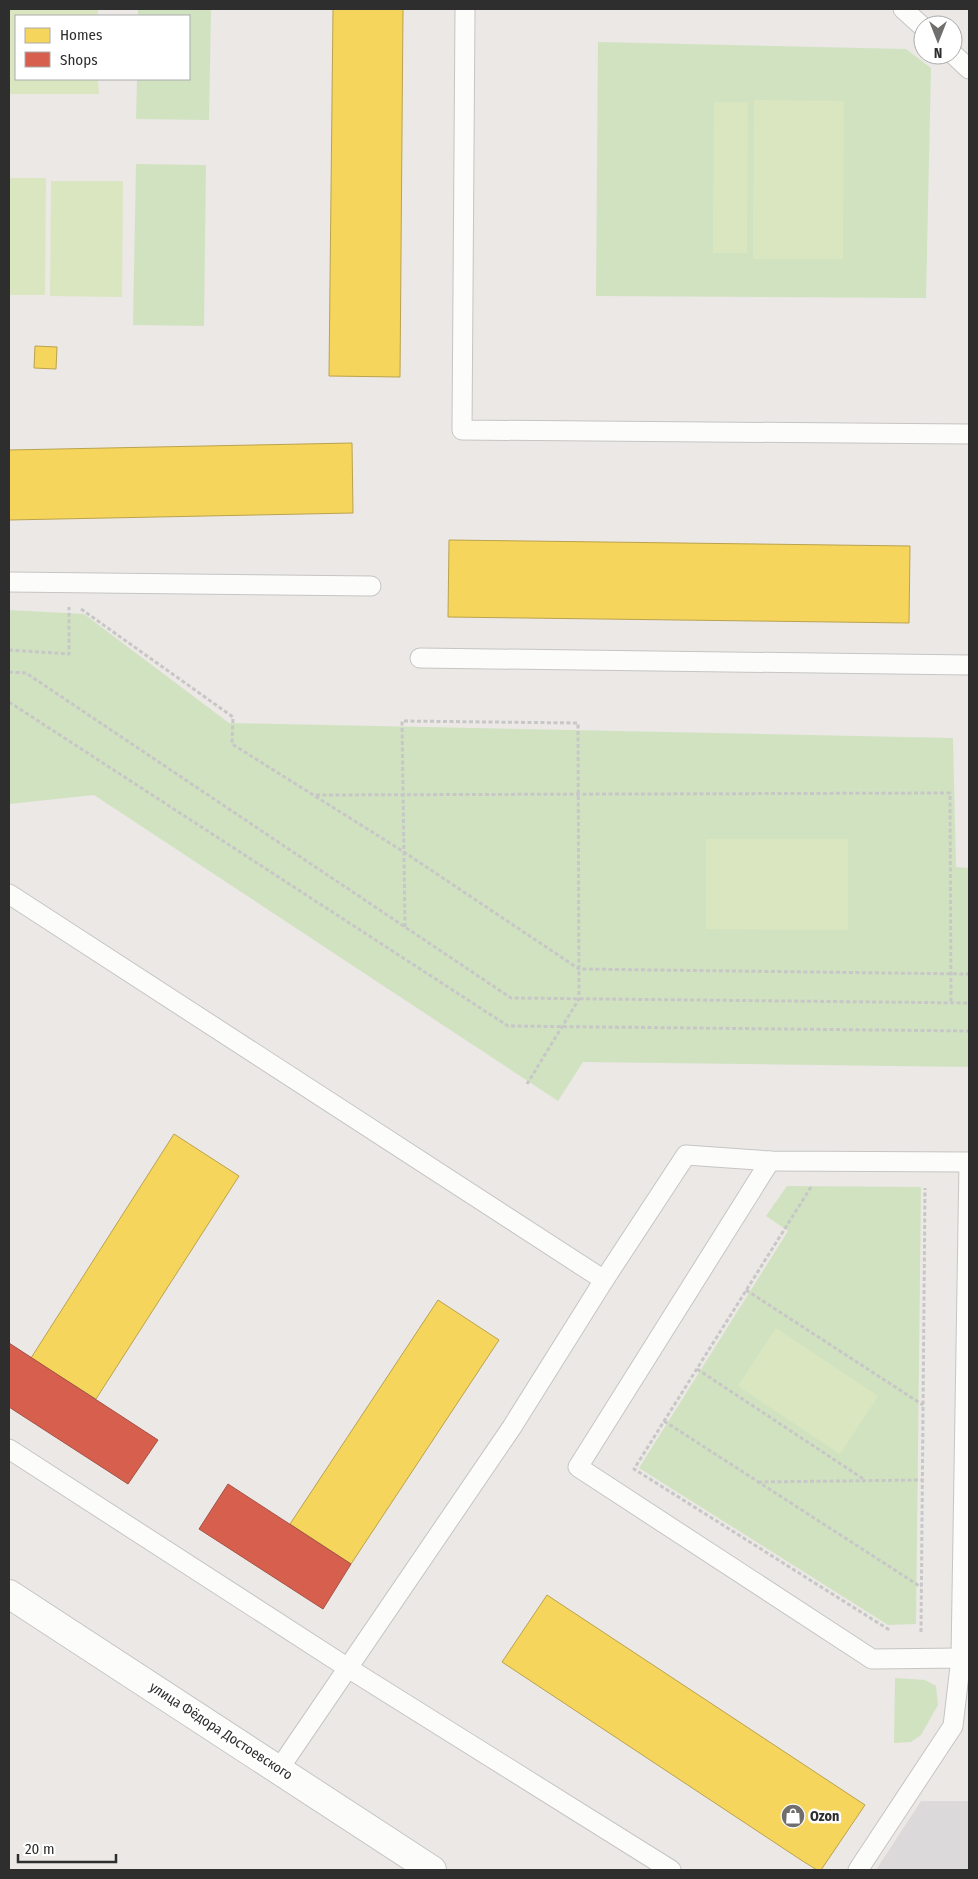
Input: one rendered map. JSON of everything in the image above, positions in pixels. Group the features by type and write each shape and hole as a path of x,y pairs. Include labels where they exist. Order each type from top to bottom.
{"street":[{"name":"улица Фёдора Достоевского","path":"9,1594 432,1870"}],"lane":[{"path":"465,9 462,430 969,434"},
{"path":"903,9 913,18"},
{"path":"9,582 371,586"},
{"path":"420,658 969,666"},
{"path":"9,894 604,1280"},
{"path":"279,1769 512,1427 604,1280 686,1155 770,1161 969,1162 961,1726 858,1870"},
{"path":"770,1161 578,1467 872,1659 961,1658"},
{"path":"9,1449 348,1668 671,1870"}],"path":[{"path":"9,650 69,654 69,607 78,607 233,717 232,744 404,852 579,969 969,974"},
{"path":"9,672 26,673 511,998 969,1004"},
{"path":"9,702 508,1026 969,1031"},
{"path":"405,927 402,720 578,723 579,999 527,1084"},
{"path":"315,795 950,793 951,1003"},
{"path":"814,1181 634,1469 893,1632"},
{"path":"912,1632 921,1632 925,1182"},
{"path":"746,1290 923,1406"},
{"path":"697,1369 865,1480"},
{"path":"664,1421 921,1587"},
{"path":"758,1482 922,1480"}],"shaded area":[{"path":"921,1801 969,1801 969,1870 876,1870"}],"green space":[{"path":"9,9 98,9 98,15 15,15 15,80 98,80 99,94 9,94"},
{"path":"138,9 211,9 209,120 136,119 137,80 190,80 190,15 138,15"},
{"path":"598,42 906,49 913,54 913,65 927,65 931,68 926,298 596,296"},
{"path":"754,100 844,101 843,259 753,259"},
{"path":"714,102 748,102 747,253 713,253"},
{"path":"136,164 206,165 204,326 133,325"},
{"path":"9,178 46,178 45,295 9,295"},
{"path":"51,181 123,181 122,297 50,296"},
{"path":"9,610 84,614 229,723 953,738 956,867 969,868 969,1067 583,1062 558,1101 94,795 9,804"},
{"path":"706,839 848,839 848,930 706,929"},
{"path":"787,1186 921,1187 916,1624 888,1625 639,1468 788,1231 766,1216"},
{"path":"776,1328 878,1396 840,1454 738,1386"},
{"path":"895,1678 925,1680 936,1686 938,1705 921,1735 911,1742 894,1743"}],"building: Homes":[{"path":"333,9 403,9 400,377 329,376"},
{"path":"35,346 57,347 56,369 34,368"},
{"path":"352,443 353,513 9,520 9,450"},
{"path":"449,540 910,546 909,623 448,617"},
{"path":"174,1134 239,1176 96,1399 31,1358"},
{"path":"438,1300 499,1340 351,1564 290,1524"},
{"path":"547,1595 865,1805 821,1870 817,1870 801,1860 502,1662"}],"building: Shops":[{"path":"9,1343 158,1440 128,1484 9,1407"},
{"path":"228,1484 351,1564 323,1609 199,1529"}],"place":[{"name":"Ozon","path":"793,1816"}]}
